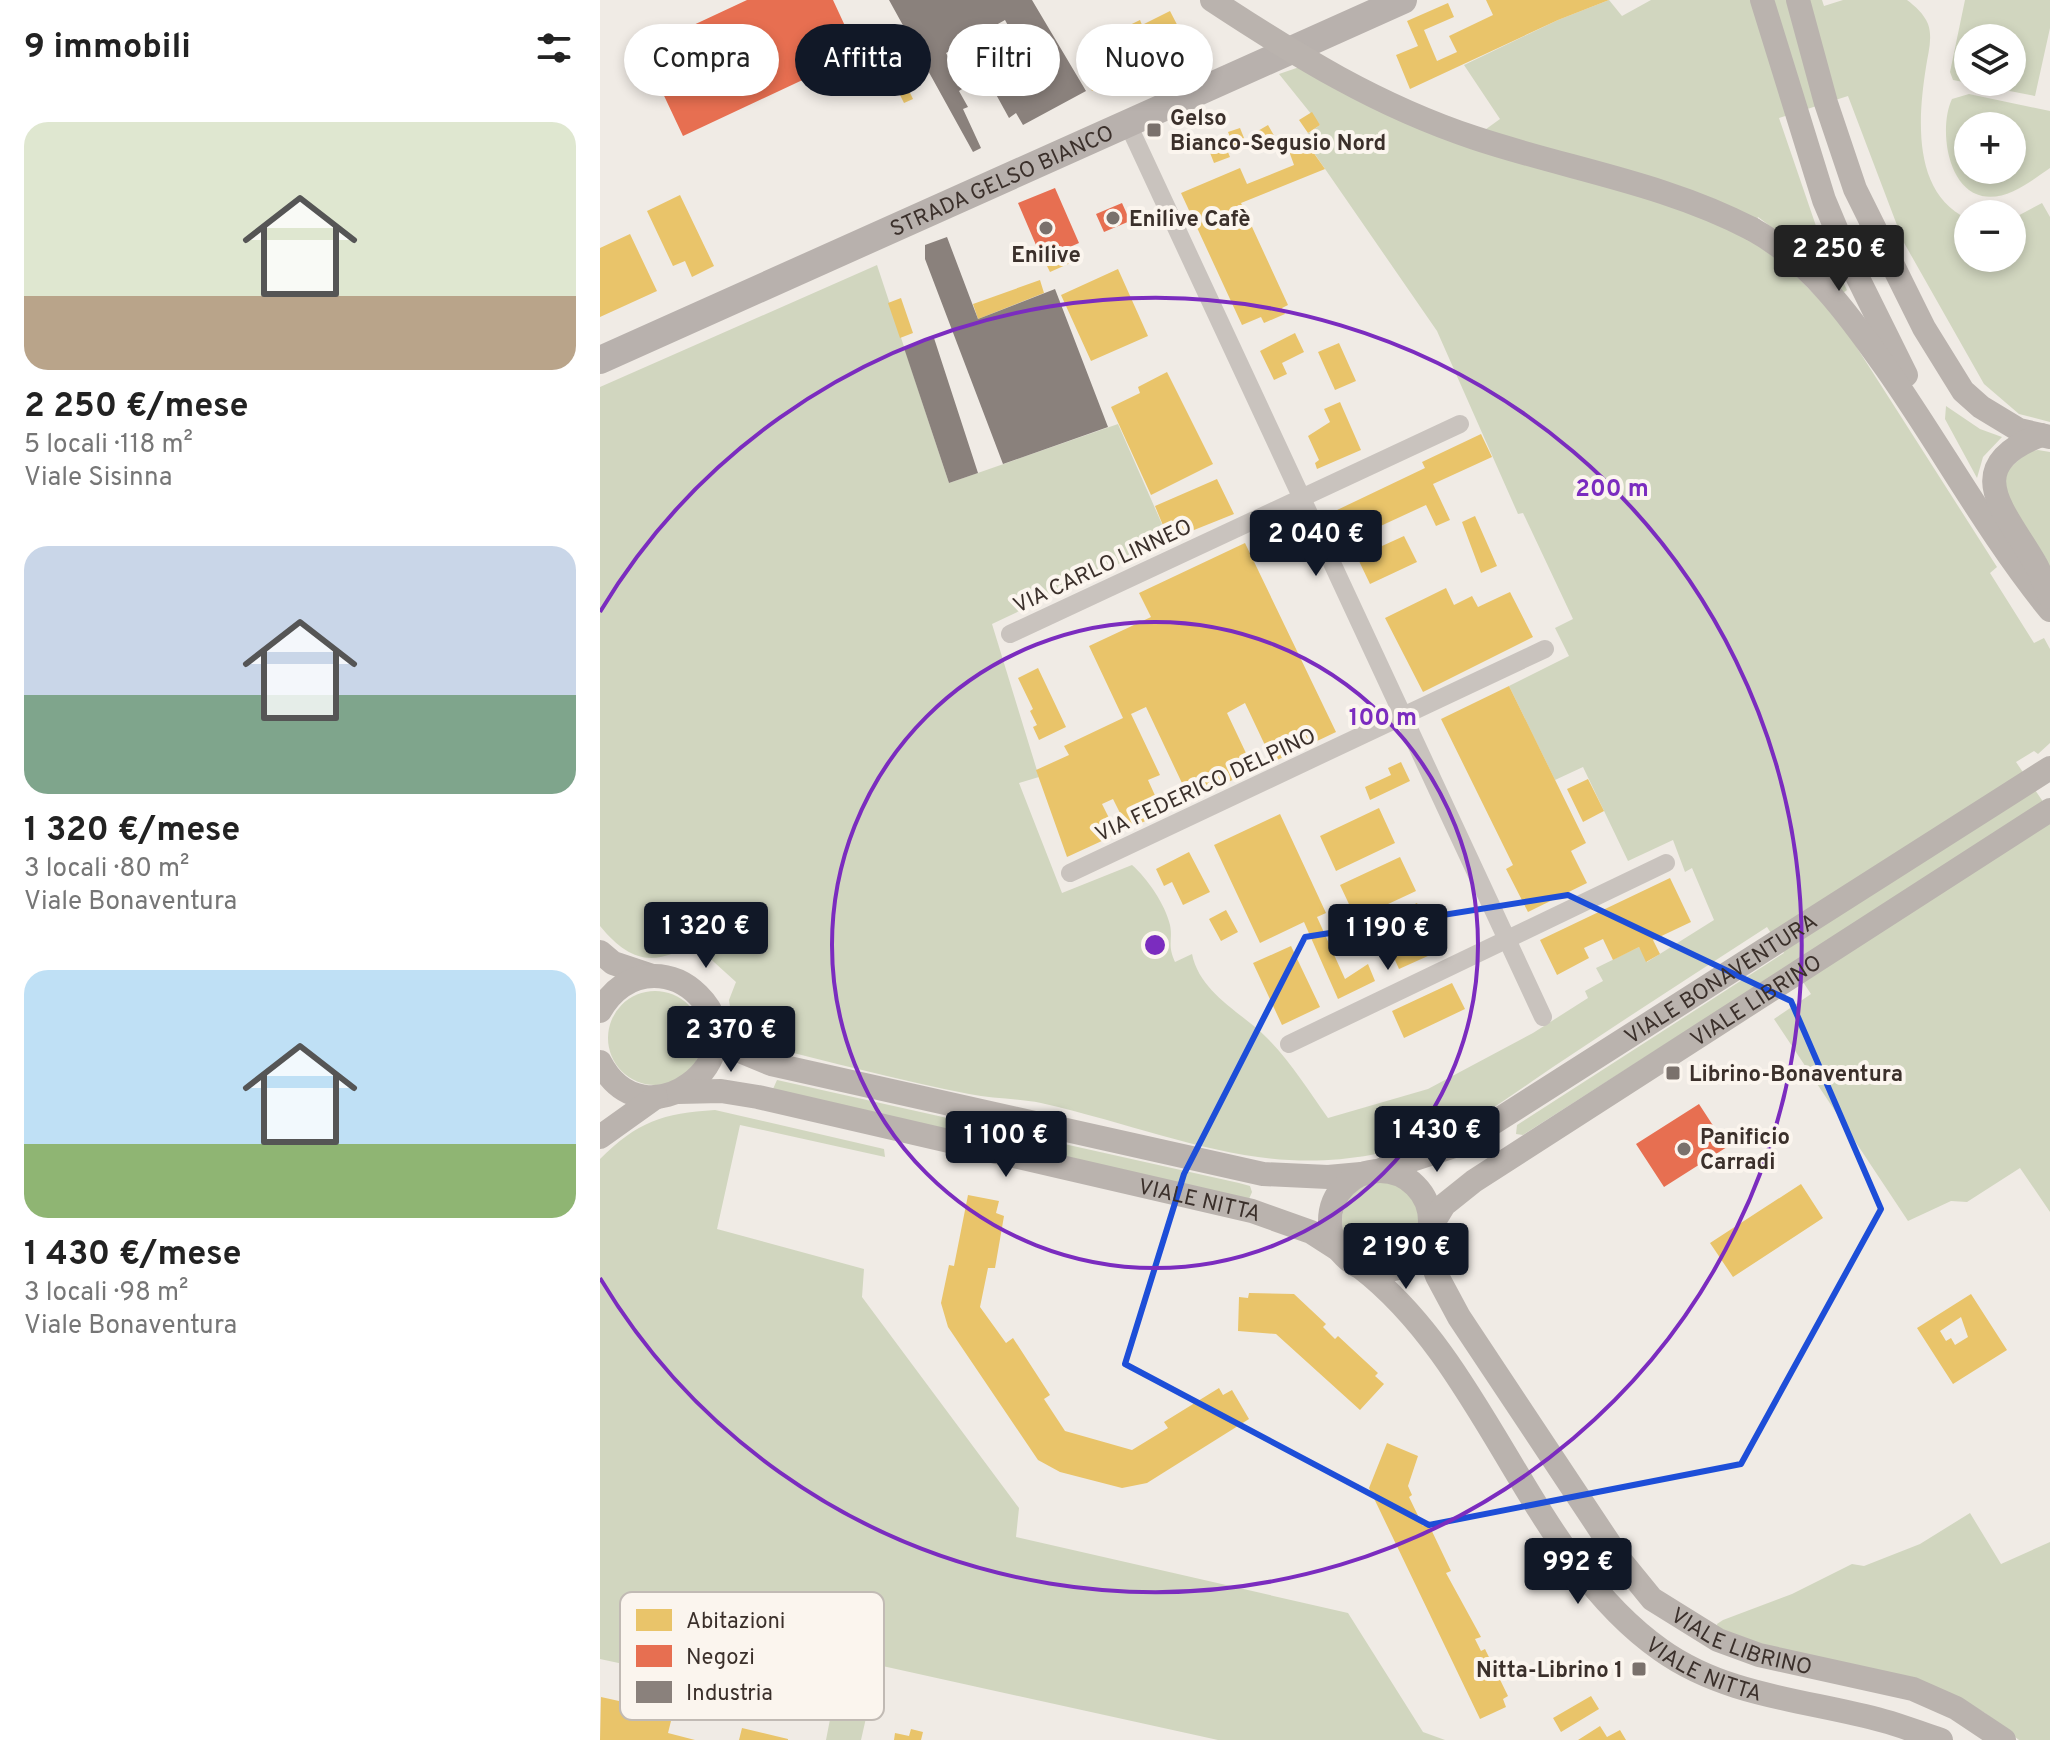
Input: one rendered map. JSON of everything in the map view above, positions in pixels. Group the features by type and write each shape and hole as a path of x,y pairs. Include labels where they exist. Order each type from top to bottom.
{"main road":[{"path":"1212,0 1313,67 1392,106 1476,138 1649,185 1709,206 1785,250 1825,287 1943,449 2021,574 2050,610"},
{"name":"STRADA GELSO BIANCO","path":"600,360 1403,0"},
{"path":"1762,0 1794,113 1850,262 1943,449"},
{"path":"1798,0 1826,103 1862,202 1947,367 1981,407 2019,430 2045,436"},
{"path":"2045,436 2019,443 2001,460 1993,488 1996,502 2037,565 2050,598"},
{"name":"VIALE BONAVENTURA","path":"654,976 670,978 691,989 703,1000 713,1021 742,1052 771,1064 1263,1174 1328,1177 1371,1172 1460,1144 2040,775"},
{"name":"VIALE LIBRINO","path":"2004,1740 1956,1708 1913,1689 1759,1655 1718,1640 1652,1599 1621,1561 1459,1317 1437,1276 1427,1236 1444,1205 1474,1181 2049,810"},
{"path":"600,952 622,967 654,976"},
{"path":"600,1011 624,985 654,976"},
{"path":"600,1137 667,1095 692,1085 707,1067 715,1044 713,1021"},
{"name":"VIALE NITTA","path":"600,1062 618,1085 640,1095 721,1091 758,1097 1252,1211 1311,1232 1339,1250"},
{"path":"1371,1172 1400,1175 1421,1191 1429,1209 1427,1236 1413,1258 1397,1268 1378,1271 1360,1267 1339,1250 1331,1233 1331,1207 1345,1184 1371,1172"},
{"name":"VIALE NITTA","path":"1360,1267 1382,1284 1429,1336 1588,1579 1629,1624 1662,1651 1703,1675 1751,1692 1884,1721 1941,1740"}],"street":[{"path":"1127,122 1543,1017"},
{"name":"VIA CARLO LINNEO","path":"1010,634 1460,424"},
{"name":"VIA FEDERICO DELPINO","path":"1070,873 1545,649"},
{"path":"1289,1044 1666,863"}],"highlighted area":[{"path":"1568,895 1791,1001 1881,1209 1741,1464 1429,1525 1125,1364 1184,1174 1305,937"}],"green space":[{"path":"1609,0 1622,16 1651,0 1822,0 1824,6 1843,0 1907,0 1924,17 1930,35 1921,109 1923,152 1937,191 1954,210 1954,272 2026,272 2026,212 2042,203 2050,217 2050,422 2019,414 1984,384 1903,241 1848,96 1779,118 1816,226 1847,290 1843,293 1794,244 1758,217 1748,238 1786,266 1838,318 1997,567 1990,573 2034,643 2044,638 2050,649 2050,743 2038,754 2034,751 2016,762 2050,812 2050,1212 2020,1168 1967,1202 1951,1201 1908,1221 1774,1019 1811,994 1791,964 1523,1135 1516,1134 1517,1125 1784,953 1767,927 1472,1120 1441,1135 1385,1152 1334,1160 1285,1160 1238,1154 1041,1103 942,1089 757,1044 733,1026 729,1000 736,982 693,943 666,956 654,958 632,953 611,938 600,926 600,387 877,265 949,483 1118,424 1169,540 992,624 1039,777 1019,783 1062,893 1132,865 1138,870 1164,909 1170,925 1171,951 1175,962 1192,954 1196,968 1212,991 1275,1046 1328,1118 1428,1089 1533,1033 1588,998 1585,991 1603,981 1596,968 1639,947 1647,962 1714,920 1692,868 1685,872 1673,840 1628,861 1583,767 1555,780 1509,686 1569,656 1555,628 1573,619 1523,513 1518,514 1437,331 1303,137 1320,125 1279,74 1320,60 1464,145 1500,119 1464,65 1558,20"},
{"path":"1965,0 2050,0 2050,28 2035,96 2026,94 2026,24 1960,24"},
{"path":"1954,53 1954,80 1950,72"},
{"path":"1979,96 2050,111 2050,168 2026,184 2026,112 1954,112 1954,171 1946,139 1952,99"},
{"path":"1963,184 2026,184 2000,196 1982,196"},
{"path":"1946,406 1980,429 2002,437 1983,457 1977,478 1945,419"},
{"path":"2027,452 2050,452 2050,575 2006,506 2006,472"},
{"path":"655,991 673,994 688,1005 699,1020 702,1038 699,1056 688,1071 673,1082 655,1085 637,1082 622,1071 611,1056 608,1038 611,1020 622,1005 637,994"},
{"path":"777,1080 1239,1183 1250,1186 1252,1192 1249,1199 773,1089"},
{"path":"715,1110 884,1149 885,1157 740,1125 717,1229 864,1269 862,1297 1019,1508 1016,1537 1348,1613 1423,1732 1445,1740 1218,1740 884,1666 884,1592 620,1592 620,1663 600,1659 600,1159 639,1128 680,1114"},
{"path":"1381,1182 1396,1185 1408,1194 1417,1206 1420,1221 1417,1236 1408,1248 1396,1257 1381,1260 1366,1257 1354,1248 1345,1236 1342,1221 1345,1206 1354,1194 1366,1185"},
{"path":"1970,1513 2001,1564 2050,1542 2050,1740 2019,1740 1985,1713 1952,1694 1767,1646 1718,1629 1717,1624 1723,1620 1792,1594 1852,1564 1864,1566 1920,1544"},
{"path":"830,1720 866,1720 861,1740 826,1740"}],"building: Abitazioni":[{"path":"1486,0 1609,0 1558,20 1410,89 1396,55 1418,46 1407,21 1448,3 1454,17 1424,30 1437,61 1457,52 1449,36 1493,15"},
{"path":"1170,11 1177,24 1144,24"},
{"path":"900,96 912,96 913,99 904,103"},
{"path":"1312,112 1320,125 1308,133 1299,120"},
{"path":"1268,125 1276,139 1264,145 1256,132"},
{"path":"1240,128 1246,143 1234,147 1228,132"},
{"path":"1218,140 1221,147 1225,145 1230,157 1214,163 1207,145"},
{"path":"1306,142 1325,169 1241,203 1288,305 1282,308 1285,314 1264,323 1261,317 1242,325 1181,193 1240,168 1247,184 1294,165 1289,151"},
{"path":"680,195 714,266 692,277 685,261 673,266 647,211"},
{"path":"630,234 657,291 600,317 600,248"},
{"path":"1071,247 1077,260 1050,272 1046,264 1056,260 1053,254"},
{"path":"1118,269 1148,336 1091,361 1061,295"},
{"path":"1040,280 1044,293 978,319 973,304"},
{"path":"901,298 913,333 900,338 888,303"},
{"path":"1295,333 1304,352 1282,363 1287,374 1274,380 1260,351"},
{"path":"1339,343 1356,381 1335,390 1318,352"},
{"path":"1167,372 1213,464 1151,495 1111,407 1140,393 1138,387"},
{"path":"1340,402 1361,450 1317,469 1315,463 1319,460 1308,436 1330,422 1324,409"},
{"path":"1481,434 1492,457 1433,484 1450,520 1436,526 1426,505 1374,529 1382,546 1404,536 1417,562 1370,584 1335,511 1425,468 1422,462"},
{"path":"1217,479 1234,514 1169,540 1155,506"},
{"path":"1475,516 1497,566 1481,573 1462,522"},
{"path":"1245,543 1336,732 1273,762 1245,703 1227,713 1254,770 1190,800 1146,707 1131,714 1160,775 1148,780 1163,813 1128,829 1113,799 1102,804 1117,834 1067,857 1036,770 1069,755 1064,746 1123,718 1089,646 1151,617 1139,593"},
{"path":"1446,588 1454,605 1472,596 1478,607 1510,592 1533,637 1423,692 1385,618"},
{"path":"1038,668 1066,727 1039,740 1033,727 1037,725 1030,711 1033,709 1018,678"},
{"path":"1509,686 1586,843 1571,851 1587,883 1528,912 1506,869 1513,865 1441,719"},
{"path":"1401,762 1410,781 1370,800 1365,787 1391,775 1388,768"},
{"path":"1588,779 1604,811 1583,822 1567,789"},
{"path":"1379,808 1395,843 1336,871 1320,836"},
{"path":"1280,814 1326,913 1317,917 1345,979 1368,964 1375,981 1338,999 1304,922 1260,943 1214,845"},
{"path":"1189,852 1210,892 1183,905 1172,882 1164,886 1156,869"},
{"path":"1400,857 1416,891 1356,919 1340,885"},
{"path":"1670,878 1691,922 1653,940 1660,954 1646,962 1639,947 1613,960 1603,939 1584,948 1589,958 1557,975 1540,940"},
{"path":"1417,903 1439,951 1399,969 1387,942 1371,949 1362,928"},
{"path":"1226,910 1238,932 1221,941 1209,919"},
{"path":"1291,946 1320,1007 1282,1025 1253,963"},
{"path":"1452,983 1465,1009 1404,1038 1392,1011"},
{"path":"1801,1184 1823,1218 1733,1277 1710,1243"},
{"path":"968,1195 999,1201 996,1213 1004,1216 995,1268 988,1268 980,1307 1006,1343 1013,1338 1050,1395 1044,1399 1065,1431 1132,1450 1168,1428 1164,1422 1219,1388 1223,1395 1232,1390 1249,1419 1147,1483 1122,1488 1060,1472 1038,1460 948,1327 941,1303 949,1265 954,1266"},
{"path":"1249,1293 1294,1294 1326,1324 1323,1327 1335,1339 1338,1336 1378,1373 1375,1376 1384,1384 1360,1410 1276,1334 1238,1331 1239,1297 1248,1298"},
{"path":"1971,1294 2007,1350 1953,1384 1917,1328","holes":["1961,1317 1968,1337 1955,1345 1951,1338 1946,1341 1940,1331"]},
{"path":"1387,1443 1418,1456 1408,1486 1412,1495 1409,1497 1423,1526 1428,1523 1451,1571 1446,1573 1481,1637 1475,1639 1481,1651 1485,1649 1508,1696 1503,1699 1506,1707 1480,1719 1369,1488"},
{"path":"1591,1696 1599,1709 1561,1732 1553,1718"},
{"path":"601,1697 620,1701 620,1720 671,1720 668,1733 695,1740 600,1740"},
{"path":"1600,1726 1607,1737 1620,1730 1626,1740 1578,1740"},
{"path":"742,1728 788,1739 788,1740 739,1740"},
{"path":"911,1729 923,1732 921,1740 894,1740 895,1733 909,1736"}],"building: Negozi":[{"path":"747,0 833,0 844,24 795,24 795,84 779,91 779,24 696,24"},
{"path":"664,96 768,96 683,136"},
{"path":"1055,188 1079,243 1042,259 1018,203"},
{"name":"Enilive Cafè","path":"1122,203 1130,221 1104,232 1096,214"},
{"path":"1699,1104 1727,1147 1664,1187 1636,1144"}],"building: Industria":[{"path":"889,0 1032,0 1046,24 1007,24 1005,20 998,24 947,24 947,96 962,96 968,107 963,109 981,148 973,152 931,76 931,24 902,24"},
{"path":"1060,47 1076,74 1077,96 1023,125 1016,113 1009,118 997,96 1060,96"},
{"path":"947,237 978,319 1055,289 1108,427 1003,464 925,259 925,245"},
{"path":"934,338 978,473 949,483 904,348"}],"place":[{"name":"Gelso Bianco-Segusio Nord","path":"1154,130"},
{"name":"Enilive Cafè","path":"1113,218"},
{"name":"Enilive","path":"1046,228"},
{"name":"Librino-Bonaventura","path":"1673,1073"},
{"name":"Panificio Carradi","path":"1684,1149"},
{"name":"Nitta-Librino 1","path":"1639,1669"}]}
